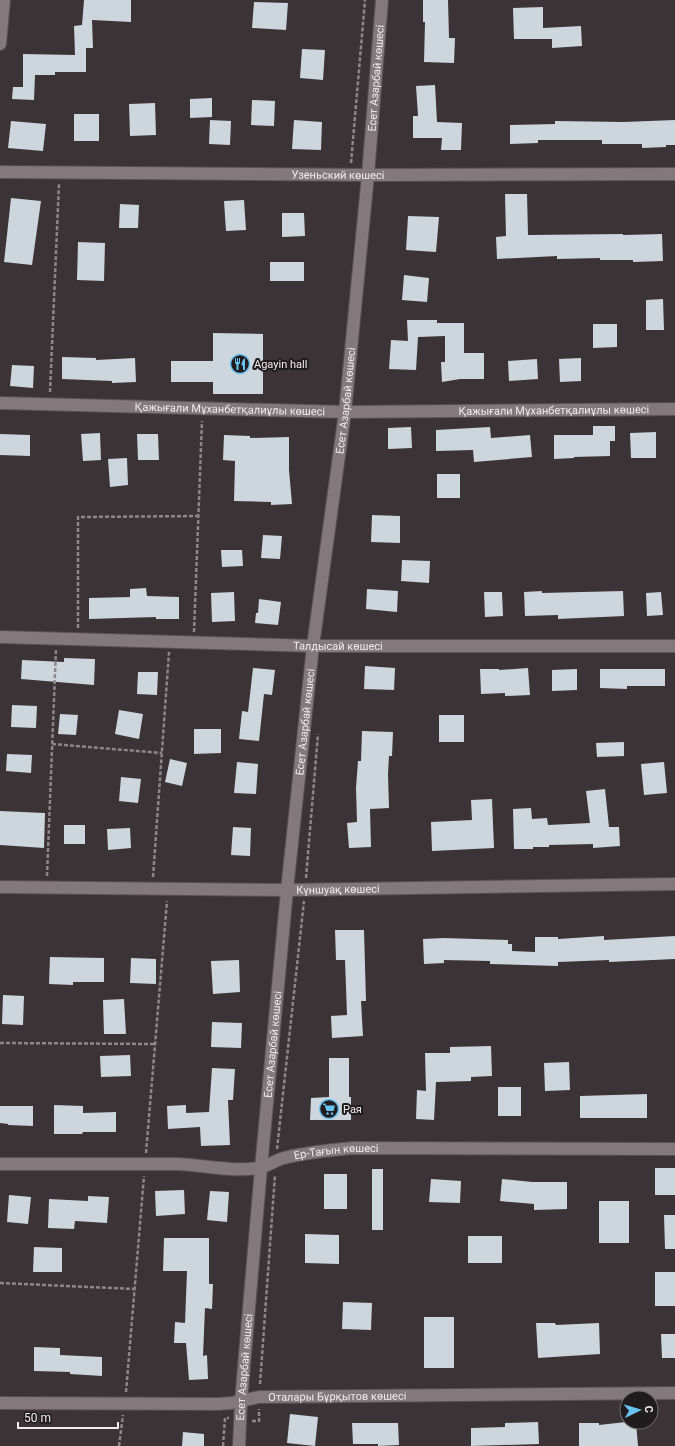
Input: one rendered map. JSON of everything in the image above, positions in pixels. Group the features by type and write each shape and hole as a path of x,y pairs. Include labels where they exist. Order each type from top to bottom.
{"street":[{"path":"0,44 4,0"},
{"name":"Есет Азарбай көшесі","path":"239,1446 241,1401 261,1168 287,890 313,646 345,412 368,175 382,0"},
{"name":"Узеньский көшесі","path":"0,172 350,175 675,174"},
{"name":"Қажығали Мұханбетқалиұлы көшесі","path":"0,403 345,412 675,409"},
{"name":"Талдысай көшесі","path":"0,637 313,646 675,646"},
{"name":"Күншуақ көшесі","path":"0,886 287,890 675,884"},
{"name":"Ер-Тағын көшесі","path":"0,1164 176,1164 237,1169 261,1168 276,1160 306,1152 353,1148 675,1150"},
{"name":"Оталары Бұрқытов көшесі","path":"0,1403 218,1404 259,1397 675,1393"}],"path":[{"path":"350,175 365,0"},
{"path":"50,405 59,173"},
{"path":"194,643 202,408"},
{"path":"78,639 78,516 199,516"},
{"path":"47,887 57,639"},
{"path":"152,888 170,642"},
{"path":"260,1384 276,1160 305,889 318,732"},
{"path":"52,744 162,753"},
{"path":"0,1043 155,1044"},
{"path":"0,1283 134,1289"},
{"path":"251,1420 259,1421 259,1405"},
{"path":"223,1446 225,1418 234,1419"}],"building":[{"path":"84,0 131,0 131,22 92,20 93,48 86,48 86,72 55,72 55,75 35,75 34,100 12,99 13,87 23,87 23,54 75,55 74,26 82,25"},
{"path":"423,0 448,0 449,38 455,38 454,63 424,62 425,22 423,22"},
{"path":"254,2 288,3 286,30 252,28"},
{"path":"543,7 543,28 581,26 582,46 552,48 552,39 514,39 513,8"},
{"path":"302,49 325,50 323,80 300,78"},
{"path":"435,85 437,122 462,123 461,150 441,150 442,138 413,138 413,116 418,116 416,86"},
{"path":"212,98 212,117 190,118 190,99"},
{"path":"252,100 275,101 274,126 251,125"},
{"path":"155,103 156,135 130,136 129,104"},
{"path":"74,114 99,114 99,141 74,141"},
{"path":"210,120 231,121 230,145 209,144"},
{"path":"294,120 322,122 321,150 292,149"},
{"path":"675,120 675,145 666,145 666,147 642,148 642,144 602,144 602,140 538,140 538,143 510,144 510,125 555,124 555,121 623,122"},
{"path":"11,121 46,124 43,151 8,148"},
{"path":"505,194 527,194 528,235 662,234 663,261 633,262 633,260 600,260 600,258 557,259 557,256 497,259 496,237 506,236"},
{"path":"11,198 41,201 32,265 4,262"},
{"path":"244,200 246,230 226,231 224,201"},
{"path":"120,204 139,205 138,228 119,228"},
{"path":"282,213 304,213 305,236 282,237"},
{"path":"408,216 439,217 436,252 406,250"},
{"path":"78,242 105,243 104,281 77,280"},
{"path":"270,262 304,262 304,281 270,281"},
{"path":"404,275 429,278 427,302 402,300"},
{"path":"663,299 664,330 646,330 646,300"},
{"path":"407,320 437,320 437,323 464,323 464,353 484,353 484,379 460,379 442,382 441,362 445,362 445,336 418,337 416,370 389,369 391,340 408,341"},
{"path":"593,324 617,324 617,347 593,348"},
{"path":"213,333 263,334 263,394 213,394 213,382 171,382 171,361 213,361"},
{"path":"62,357 96,358 96,360 135,358 136,382 112,383 112,381 62,379"},
{"path":"581,358 581,381 560,382 559,359"},
{"path":"537,359 538,379 509,381 508,361"},
{"path":"12,365 34,366 33,388 10,386"},
{"path":"593,426 615,426 615,441 610,441 610,456 554,459 554,435 593,435"},
{"path":"411,427 412,448 388,449 388,428"},
{"path":"490,427 491,438 530,435 532,457 474,462 473,450 436,451 436,430"},
{"path":"656,432 656,458 631,458 630,433"},
{"path":"100,433 101,460 83,461 81,434"},
{"path":"0,434 30,435 30,456 0,455"},
{"path":"137,434 158,434 159,460 138,460"},
{"path":"224,435 250,436 250,438 289,437 289,470 292,504 271,505 271,502 234,501 235,461 223,460"},
{"path":"127,458 128,485 110,487 108,459"},
{"path":"437,474 460,474 460,498 437,498"},
{"path":"372,515 400,516 400,543 371,542"},
{"path":"263,535 282,536 280,559 261,558"},
{"path":"221,550 242,550 243,566 222,567"},
{"path":"402,560 430,561 429,583 401,581"},
{"path":"146,588 147,596 179,597 179,619 156,619 156,617 89,619 89,598 130,597 130,589"},
{"path":"367,589 398,591 397,612 366,609"},
{"path":"542,591 542,593 623,591 624,616 558,619 558,615 525,616 524,592"},
{"path":"234,592 235,621 212,622 211,593"},
{"path":"484,592 502,592 503,616 485,617"},
{"path":"661,592 663,615 647,616 646,593"},
{"path":"259,599 281,602 278,625 255,623 256,613 258,613"},
{"path":"64,658 95,659 94,685 21,679 22,660 64,662"},
{"path":"365,666 395,668 394,690 364,689"},
{"path":"253,668 275,670 272,695 264,694 259,741 239,739 242,711 248,712"},
{"path":"528,668 530,695 505,696 505,693 481,694 480,669 499,670"},
{"path":"577,669 577,690 552,691 552,670"},
{"path":"600,669 665,669 665,686 627,686 627,689 600,688"},
{"path":"138,672 158,672 157,695 137,694"},
{"path":"12,705 37,706 36,728 11,727"},
{"path":"119,710 143,714 139,739 115,734"},
{"path":"60,714 78,715 76,735 58,734"},
{"path":"439,715 464,715 464,742 439,742"},
{"path":"194,729 221,729 221,753 194,754"},
{"path":"362,731 393,732 392,756 389,756 388,774 389,808 370,809 371,847 349,848 347,823 357,822 356,788 358,761 361,761"},
{"path":"624,742 624,756 597,757 596,743"},
{"path":"7,754 32,755 31,773 6,771"},
{"path":"170,759 187,763 182,786 165,782"},
{"path":"237,762 258,764 256,794 234,793"},
{"path":"664,762 667,793 644,795 641,764"},
{"path":"121,777 141,779 138,803 119,801"},
{"path":"605,789 609,827 619,827 620,846 593,848 593,844 549,845 549,847 533,847 533,849 514,849 513,809 531,808 532,819 547,818 548,825 590,823 586,791"},
{"path":"492,799 494,848 432,851 431,822 472,820 471,800"},
{"path":"0,811 45,813 44,848 0,845"},
{"path":"64,825 85,825 85,844 64,844"},
{"path":"233,827 251,828 250,856 231,855"},
{"path":"130,828 131,848 108,850 107,829"},
{"path":"335,930 364,930 366,1001 361,1001 363,1036 332,1038 331,1016 347,1015 345,960 336,960"},
{"path":"604,936 604,940 675,936 675,959 609,962 609,960 558,962 558,966 490,964 490,961 444,960 444,963 424,964 423,939 444,938 508,940 508,944 512,944 512,951 535,952 535,937 558,937 558,939"},
{"path":"50,957 104,958 104,982 73,982 73,985 49,984"},
{"path":"131,958 156,959 156,984 130,983"},
{"path":"239,960 240,992 213,994 211,961"},
{"path":"3,995 24,996 23,1025 2,1024"},
{"path":"124,999 126,1034 104,1034 103,1000"},
{"path":"212,1022 242,1023 241,1048 211,1047"},
{"path":"491,1046 492,1076 471,1077 471,1081 436,1082 434,1120 416,1119 417,1090 426,1091 425,1053 450,1053 450,1047"},
{"path":"130,1055 131,1076 101,1077 100,1056"},
{"path":"329,1058 349,1058 349,1097 351,1097 351,1120 310,1120 311,1098 329,1097"},
{"path":"569,1062 570,1090 545,1091 544,1063"},
{"path":"212,1068 235,1069 233,1100 228,1100 230,1145 201,1146 200,1127 168,1129 167,1106 186,1105 186,1113 209,1112"},
{"path":"498,1087 521,1087 521,1116 498,1116"},
{"path":"647,1094 647,1118 580,1118 580,1096"},
{"path":"54,1105 83,1106 83,1113 116,1112 116,1132 54,1134"},
{"path":"0,1106 33,1106 33,1126 8,1125 0,1123"},
{"path":"655,1168 675,1168 675,1195 655,1195"},
{"path":"372,1169 383,1169 383,1230 372,1230"},
{"path":"324,1174 347,1174 347,1209 324,1209"},
{"path":"431,1179 461,1181 460,1203 429,1202"},
{"path":"502,1179 532,1182 567,1182 567,1209 534,1210 534,1204 500,1201"},
{"path":"184,1190 185,1214 156,1216 155,1191"},
{"path":"210,1191 229,1192 227,1222 207,1220"},
{"path":"9,1195 31,1197 28,1224 7,1222"},
{"path":"88,1196 109,1197 107,1223 75,1221 74,1229 48,1228 49,1199 88,1201"},
{"path":"599,1201 629,1201 629,1243 599,1243"},
{"path":"664,1215 675,1215 675,1249 665,1249"},
{"path":"305,1234 339,1235 339,1264 305,1263"},
{"path":"468,1236 502,1236 502,1263 468,1263"},
{"path":"164,1238 209,1238 209,1284 213,1284 212,1309 205,1308 203,1356 207,1355 208,1379 189,1380 186,1343 174,1343 175,1322 185,1323 187,1271 163,1271"},
{"path":"34,1247 62,1248 62,1272 33,1272"},
{"path":"655,1272 675,1272 675,1306 655,1306"},
{"path":"343,1302 372,1303 371,1330 342,1329"},
{"path":"424,1317 454,1317 454,1368 424,1368"},
{"path":"536,1323 555,1323 556,1325 599,1323 600,1354 538,1358"},
{"path":"661,1334 675,1334 675,1358 662,1358"},
{"path":"34,1347 60,1348 60,1355 102,1357 102,1376 70,1374 70,1372 34,1371"},
{"path":"290,1414 318,1417 315,1446 287,1443"},
{"path":"538,1422 539,1444 471,1446 471,1428 505,1427 505,1423"},
{"path":"352,1423 398,1423 399,1445 378,1446 378,1444 353,1444"},
{"path":"579,1423 599,1423 599,1425 619,1423 619,1430 637,1430 638,1446 579,1446"},
{"path":"183,1432 204,1434 204,1446 182,1446"}],"place":[{"name":"Agayin hall","path":"240,364"},
{"name":"Рая","path":"329,1109"}]}
